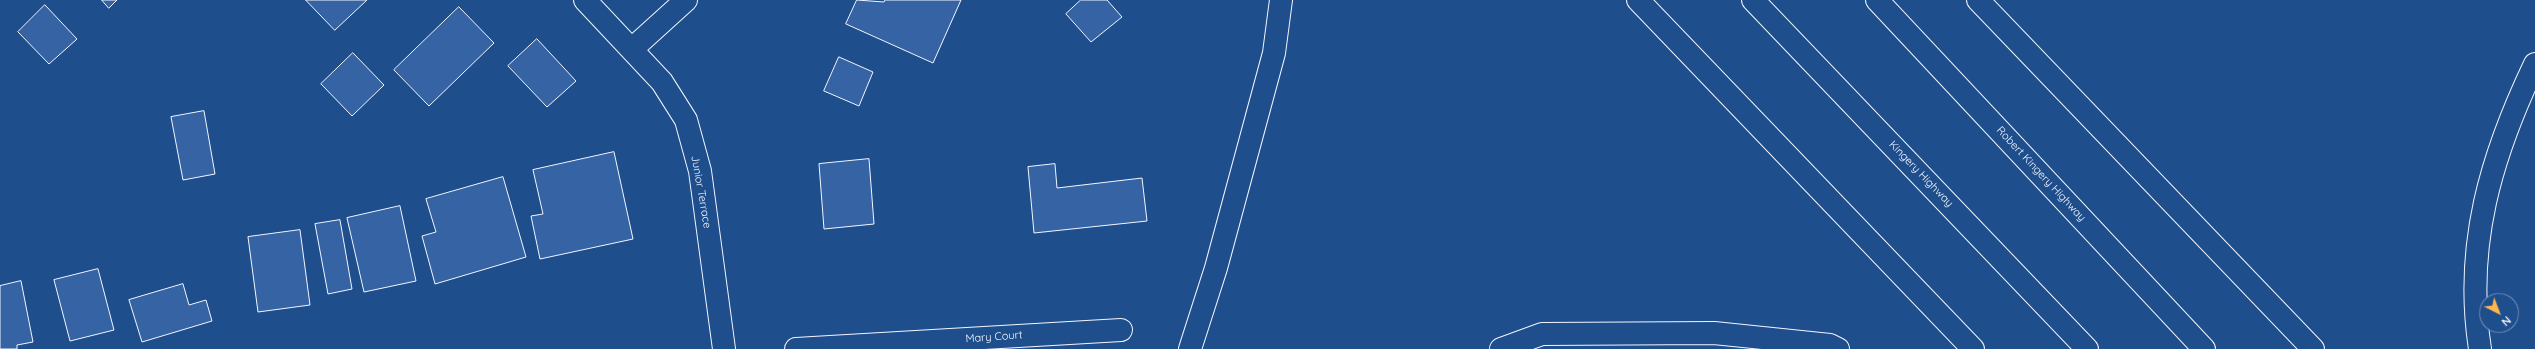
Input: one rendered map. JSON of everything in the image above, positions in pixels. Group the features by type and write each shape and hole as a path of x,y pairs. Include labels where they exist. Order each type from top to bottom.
{"main road":[{"name":"Junior Terrace","path":"585,0 662,82 686,120 700,171 724,349"},
{"path":"632,49 686,0"},
{"path":"1190,349 1216,268 1274,53 1281,0"},
{"path":"1638,0 1973,349"},
{"name":"Kingery Highway","path":"1754,0 2087,349"},
{"name":"Robert Kingery Highway","path":"1877,0 2204,349"},
{"path":"1978,0 2313,349"},
{"path":"2480,349 2474,281 2481,215 2494,164 2512,112 2535,64"},
{"name":"Mary Court","path":"796,349 1121,330"},
{"path":"1501,349 1542,334 1714,333 1830,345 1838,349"}],"building":[{"path":"102,0 117,0 109,8"},
{"path":"306,0 367,0 335,30"},
{"path":"857,0 884,2 885,0 961,0 933,63 846,24"},
{"path":"1081,0 1107,0 1122,17 1091,42 1066,14"},
{"path":"45,5 77,39 49,64 18,32"},
{"path":"459,7 494,43 429,106 394,70"},
{"path":"537,39 576,81 547,107 508,66"},
{"path":"353,53 384,85 352,116 321,84"},
{"path":"839,57 873,72 859,106 824,91"},
{"path":"204,111 215,174 183,180 171,117"},
{"path":"614,152 633,239 540,259 531,216 543,214 533,170"},
{"path":"869,159 874,224 824,229 819,164"},
{"path":"1055,164 1057,188 1142,178 1147,221 1034,233 1028,167"},
{"path":"503,177 526,257 435,284 422,236 436,232 426,199"},
{"path":"400,206 416,281 364,292 347,218"},
{"path":"340,220 352,289 328,294 315,224"},
{"path":"300,230 310,305 258,312 248,237"},
{"path":"98,269 114,330 70,341 54,280"},
{"path":"21,281 33,342 17,345 17,349 0,349 0,286"},
{"path":"183,284 189,305 206,300 212,321 142,342 129,300"}]}
